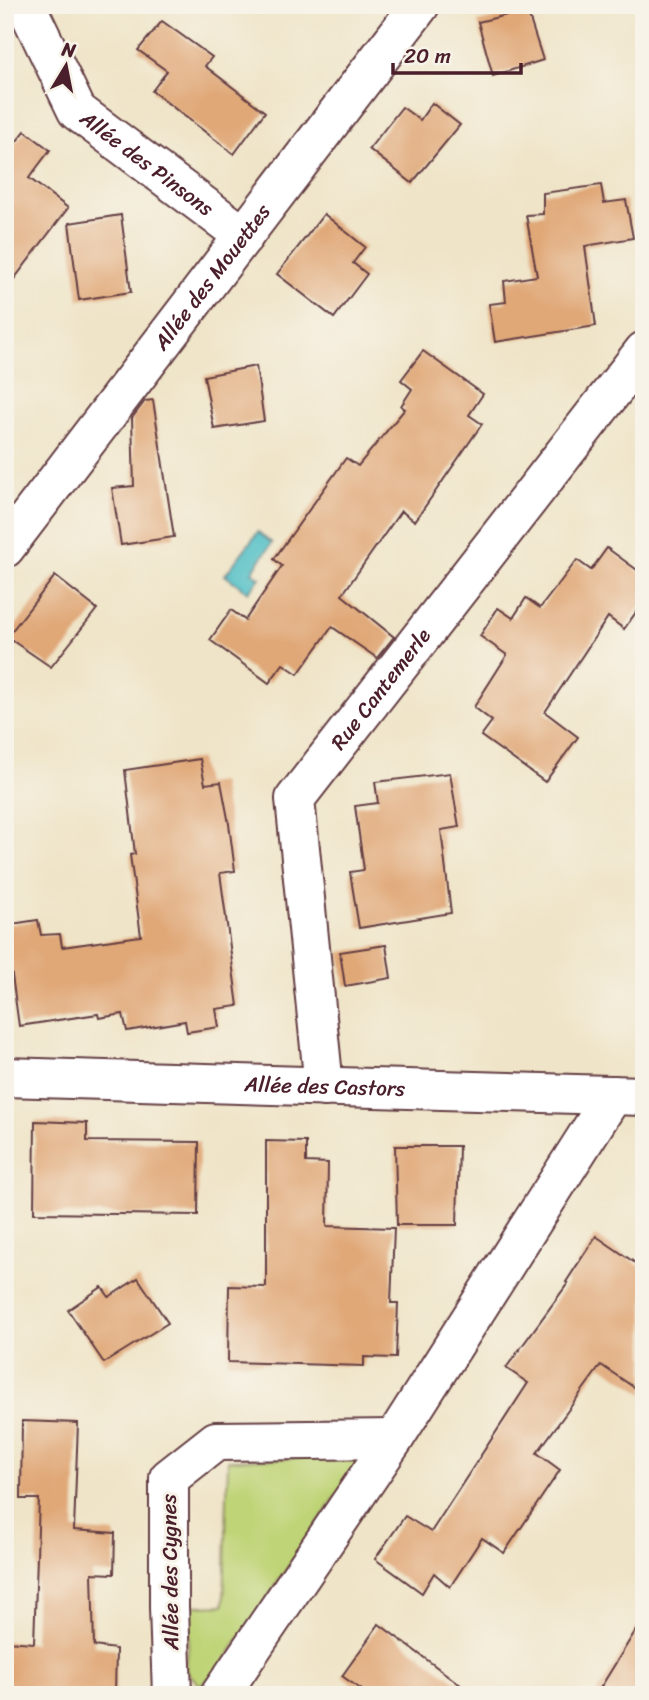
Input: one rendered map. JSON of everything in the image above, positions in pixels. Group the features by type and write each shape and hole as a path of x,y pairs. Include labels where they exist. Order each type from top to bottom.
{"street":[{"name":"Allée des Pinsons","path":"26,5 77,111 244,236"},
{"name":"Allée des Mouettes","path":"5,548 420,5"},
{"name":"Rue Cantemerle","path":"324,1087 295,799 644,351"},
{"name":"Allée des Castors","path":"5,1077 629,1095"},
{"path":"220,1695 629,1095"},
{"name":"Allée des Cygnes","path":"172,1695 169,1478 216,1441 394,1439"}],"green space":[{"path":"363,1456 217,1672 200,1685 186,1671 192,1606 224,1605 228,1460"}],"water":[{"path":"258,532 272,543 252,572 260,578 248,592 225,575"}],"building":[{"path":"527,10 543,60 493,76 478,22"},
{"path":"162,21 212,57 205,66 265,112 234,154 152,91 167,71 138,50"},
{"path":"432,103 460,125 412,183 369,149 402,107 420,120"},
{"path":"25,131 50,150 29,178 68,208 5,291 5,155"},
{"path":"601,185 604,203 626,200 633,238 585,246 596,326 495,342 489,304 506,302 504,281 537,276 526,215 543,214 543,193"},
{"path":"324,214 365,247 353,263 367,274 334,318 277,274"},
{"path":"121,215 131,292 79,300 69,223"},
{"path":"423,351 483,394 469,415 482,424 415,521 401,511 342,595 394,637 377,658 332,627 298,674 283,664 269,683 210,640 231,610 245,620 282,566 274,559 346,458 358,466 405,409 401,406 412,389 401,380"},
{"path":"256,366 264,421 214,429 204,376"},
{"path":"153,400 174,537 121,545 112,488 134,486 132,418 145,401"},
{"path":"607,548 644,575 644,601 624,629 608,617 545,712 578,737 545,782 481,736 492,721 474,707 507,655 480,636 498,608 513,618 526,598 540,608 577,560 591,570"},
{"path":"55,576 97,609 51,667 7,637"},
{"path":"200,759 205,784 221,782 229,824 235,871 220,873 238,1006 216,1009 219,1027 187,1032 185,1021 127,1031 123,1014 99,1018 98,1014 19,1026 5,925 38,920 41,935 60,934 62,947 141,936 130,855 135,854 125,770"},
{"path":"450,773 459,827 441,830 451,913 359,928 350,872 364,870 355,806 378,803 375,782"},
{"path":"386,945 391,978 345,986 340,952"},
{"path":"35,1121 87,1123 87,1141 199,1142 198,1215 34,1213"},
{"path":"266,1141 306,1142 306,1162 328,1163 327,1226 394,1228 391,1303 398,1303 396,1358 364,1357 364,1366 228,1362 229,1286 266,1287"},
{"path":"395,1146 459,1146 457,1225 397,1225"},
{"path":"596,1236 644,1269 644,1394 601,1365 537,1453 560,1470 504,1553 482,1538 450,1587 434,1573 422,1593 375,1559 405,1516 431,1532 528,1383 506,1368 568,1283 566,1282"},
{"path":"138,1278 168,1323 104,1363 68,1310 102,1287 109,1297"},
{"path":"22,1421 78,1423 74,1530 115,1533 114,1574 92,1573 94,1646 116,1649 115,1695 38,1695 38,1691 5,1690 5,1641 34,1643 39,1499 21,1499"},
{"path":"644,1617 644,1695 596,1695"},
{"path":"379,1624 474,1695 369,1695 342,1676"}]}
